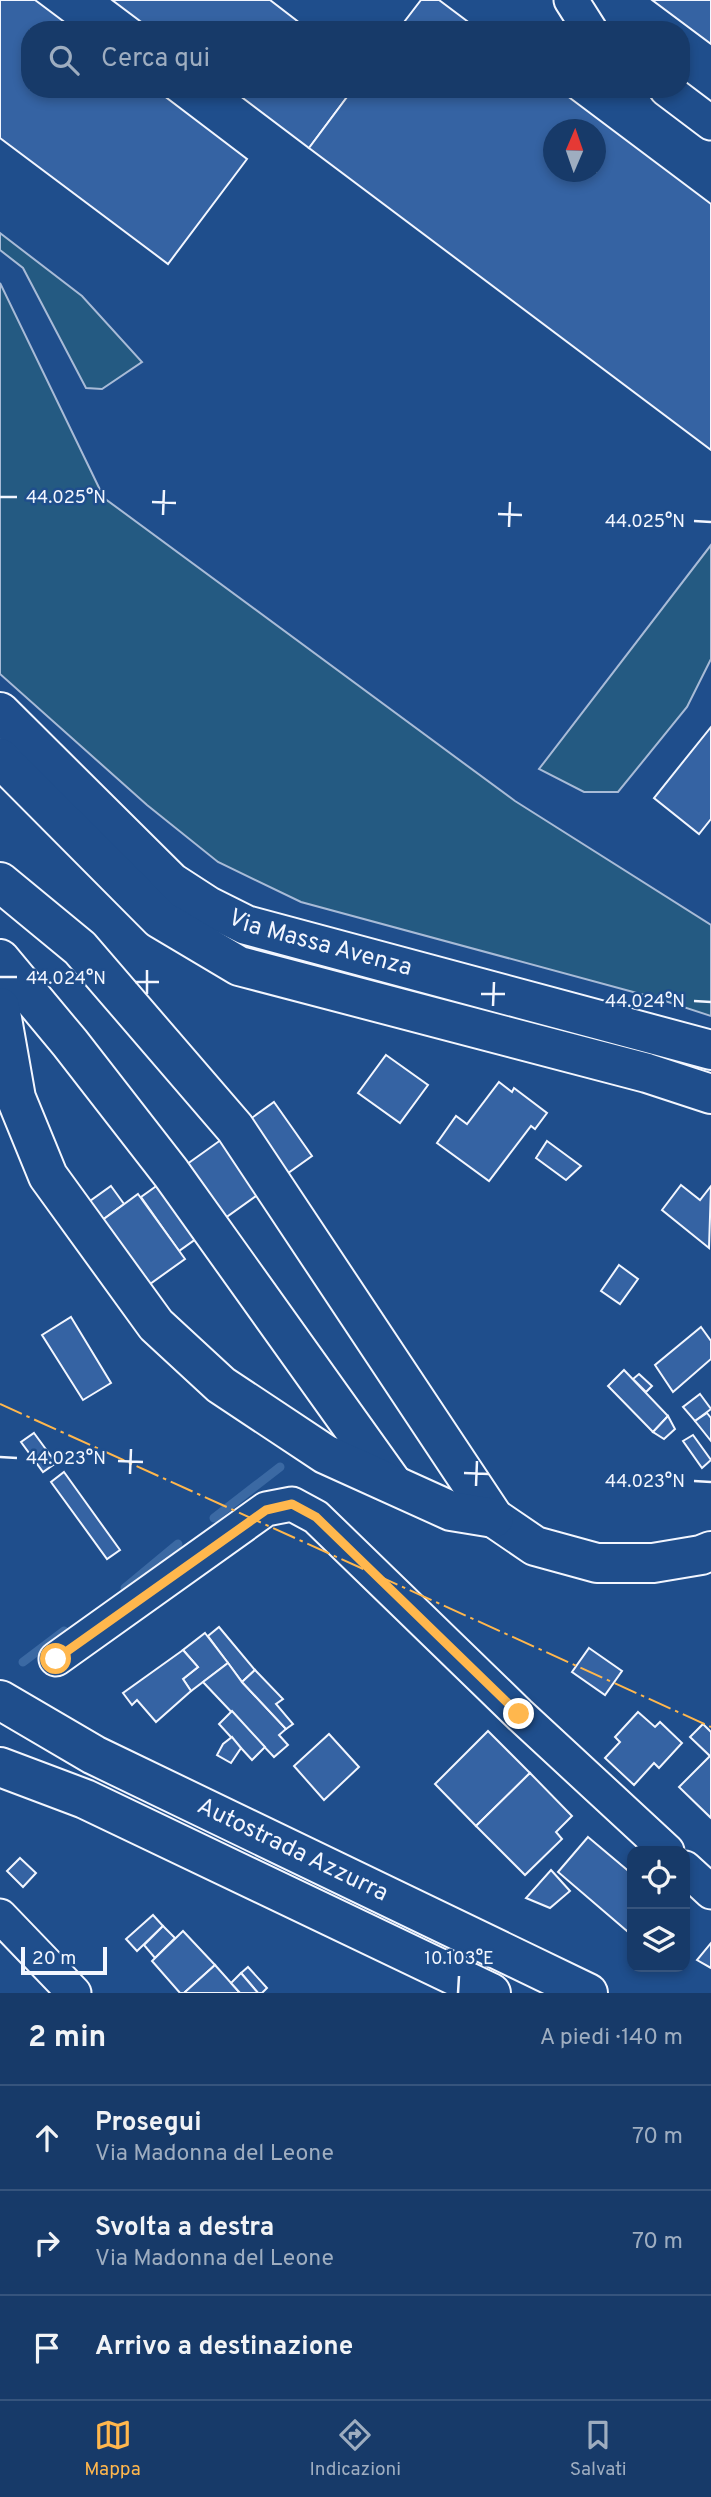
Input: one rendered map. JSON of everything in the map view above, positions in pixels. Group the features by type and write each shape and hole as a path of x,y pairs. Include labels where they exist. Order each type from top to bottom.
{"main road":[{"name":"Via Massa Avenza","path":"0,712 171,883 246,925 711,1050"},
{"name":"Via Massa Avenza","path":"0,758 160,919 239,966 647,1073 711,1094"},
{"path":"0,882 80,948 235,1128 494,1518 536,1546 597,1563 653,1563 711,1551"},
{"path":"0,959 70,1043 171,1173 394,1486"},
{"path":"0,1007 16,1098 48,1176 156,1325 221,1385 325,1454 451,1511 494,1518"},
{"name":"Autostrada Azzurra","path":"0,1700 94,1755 588,1993"},
{"path":"0,1750 85,1799"},
{"path":"0,1767 85,1799"},
{"name":"Autostrada Azzurra","path":"85,1799 491,1993"}],"street":[{"path":"571,0 584,21"},
{"path":"678,98 711,123"},
{"path":"56,1659 266,1510 292,1504 316,1517 519,1714 662,1846"},
{"path":"690,1873 711,1892"},
{"path":"0,1916 74,1993"}],"shaded area":[{"path":"0,233 82,296 142,362 102,389 86,388 23,268 0,250"},
{"path":"0,283 104,498 515,801 711,925 711,1016 659,999 301,902 218,862 147,805 0,674"},
{"path":"711,545 711,659 687,707 618,792 584,792 539,769"}],"building":[{"path":"0,0 35,0 63,21 21,21 21,98 167,98 247,159 168,264 0,138"},
{"path":"112,0 270,0 297,21 140,21"},
{"path":"421,0 439,0 467,21 405,21"},
{"path":"652,0 711,0 711,44 690,28 690,21 680,21"},
{"path":"243,98 346,98 309,148"},
{"path":"346,98 570,98 598,119 543,119 543,182 606,182 606,125 711,204 711,450 309,148"},
{"path":"711,727 711,819 699,834 654,798"},
{"path":"386,1055 428,1085 400,1123 358,1093"},
{"path":"499,1082 512,1092 514,1088 547,1113 535,1129 531,1126 489,1181 437,1143 456,1116 467,1124"},
{"path":"274,1102 312,1156 179,1251 141,1197"},
{"path":"547,1141 581,1166 566,1180 536,1158"},
{"path":"681,1185 700,1200 711,1186 709,1248 662,1210"},
{"path":"111,1186 124,1204 97,1224 83,1206"},
{"path":"138,1194 185,1259 143,1289 97,1224"},
{"path":"619,1265 638,1279 620,1304 601,1291"},
{"path":"71,1317 111,1383 83,1400 42,1335"},
{"path":"701,1327 711,1341 711,1359 673,1392 655,1365"},
{"path":"624,1370 668,1416 653,1432 608,1386"},
{"path":"639,1374 652,1386 646,1392 633,1379"},
{"path":"700,1394 711,1409 695,1421 683,1407"},
{"path":"707,1413 711,1418 711,1441 695,1421"},
{"path":"668,1416 675,1429 664,1439 653,1432"},
{"path":"34,1433 56,1463 43,1472 21,1442"},
{"path":"693,1435 711,1460 702,1468 683,1441"},
{"path":"64,1472 120,1550 107,1559 51,1482"},
{"path":"219,1627 255,1670 242,1682 208,1636"},
{"path":"205,1633 228,1663 191,1691 183,1679 198,1667 183,1650"},
{"path":"589,1648 622,1671 605,1695 572,1672"},
{"path":"183,1650 198,1667 183,1679 191,1691 156,1722 137,1700 132,1705 123,1693"},
{"path":"228,1663 286,1729 279,1735 288,1745 274,1757 203,1682"},
{"path":"255,1670 283,1699 276,1704 293,1724 286,1729 242,1682"},
{"path":"232,1711 265,1747 252,1760 219,1724"},
{"path":"638,1712 655,1727 660,1722 682,1743 659,1768 654,1763 634,1785 605,1758 620,1742 615,1737"},
{"path":"703,1724 711,1732 711,1757 690,1737"},
{"path":"488,1731 530,1773 476,1826 435,1784"},
{"path":"329,1734 359,1767 324,1800 294,1766"},
{"path":"232,1737 241,1748 231,1763 217,1755 223,1744"},
{"path":"711,1757 711,1818 679,1787"},
{"path":"530,1773 572,1816 556,1832 562,1839 525,1875 476,1826"},
{"path":"588,1837 627,1870 627,1931 558,1872"},
{"path":"20,1858 36,1873 23,1887 7,1871"},
{"path":"551,1870 570,1891 550,1908 526,1898"},
{"path":"153,1915 163,1926 137,1951 126,1939"},
{"path":"163,1926 175,1938 155,1958 144,1945"},
{"path":"183,1931 215,1965 184,1993 180,1993 152,1961"},
{"path":"711,1943 711,1968 697,1960"},
{"path":"215,1965 240,1993 184,1993"},
{"path":"248,1967 267,1988 262,1993 258,1993 241,1973"},
{"path":"241,1973 258,1993 240,1993 231,1983"}],"waterway":[{"path":"214,1518 280,1467"},
{"path":"125,1588 178,1544"},
{"path":"23,1662 64,1631"}],"power":[{"path":"0,1404 711,1727"}],"route":[{"path":"56,1659 266,1510 292,1504 316,1517 519,1714"}]}
